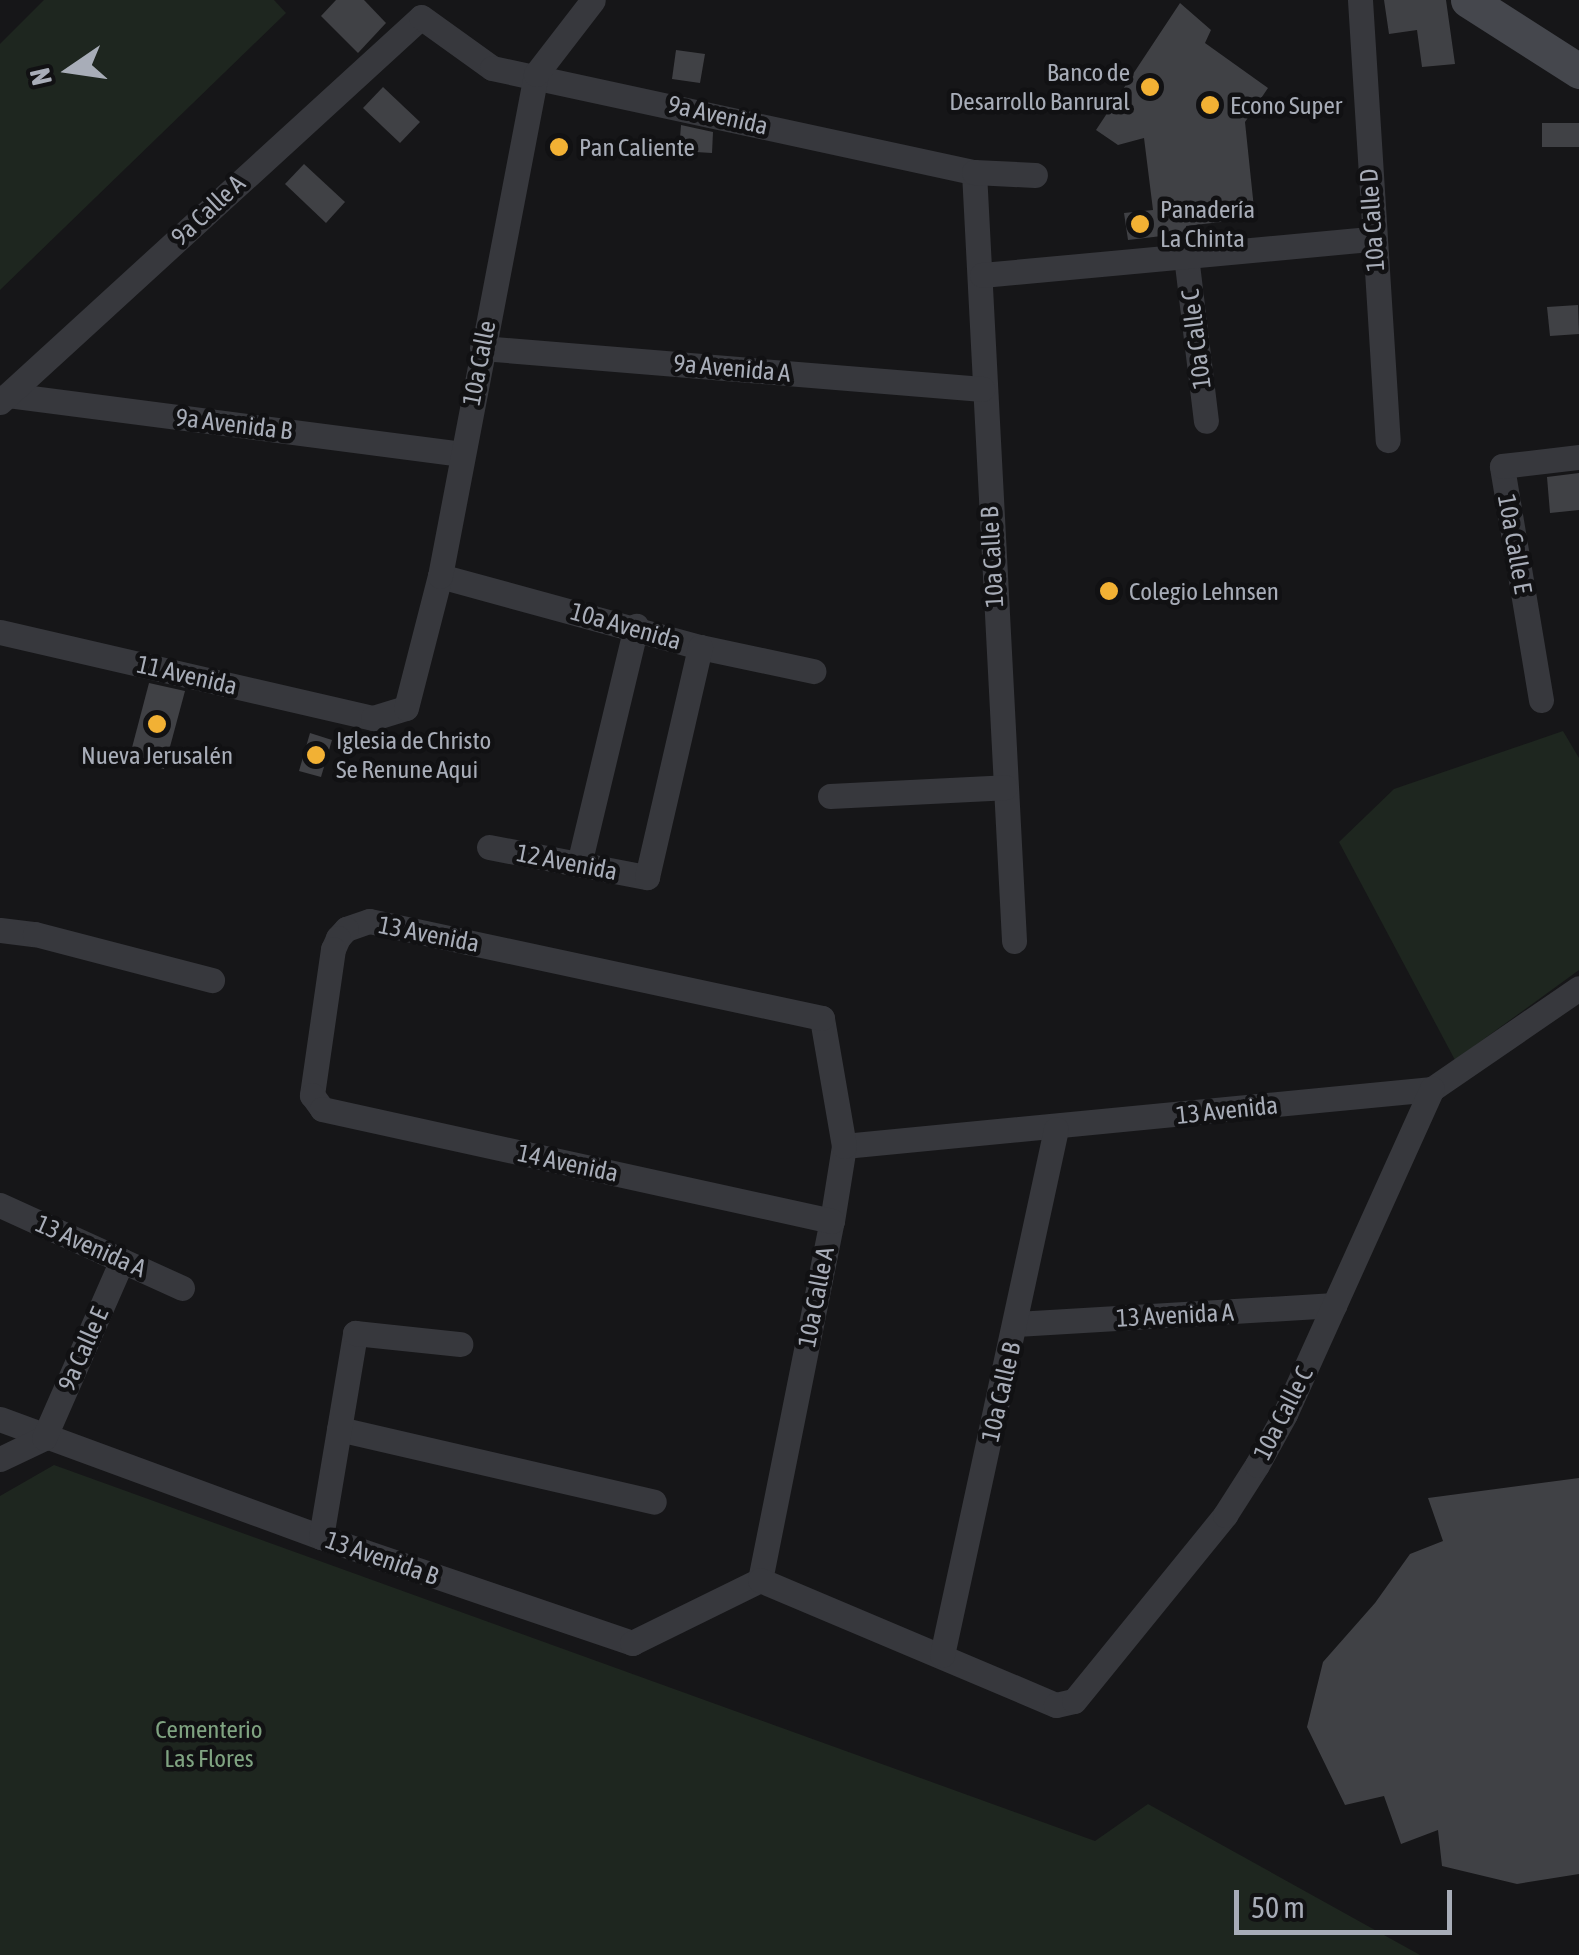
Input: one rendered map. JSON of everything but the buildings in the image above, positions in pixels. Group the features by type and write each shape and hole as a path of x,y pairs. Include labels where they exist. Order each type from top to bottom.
{"main road":[{"path":"1483,5 1579,72"}],"street":[{"name":"10a Calle","path":"373,718 406,708 440,576 460,454 536,74 592,0"},
{"name":"10a Calle D","path":"1360,0 1372,239 1388,440"},
{"name":"9a Avenida","path":"416,19 426,17 492,68 536,74 974,172 1035,175"},
{"name":"9a Calle A","path":"4,398 416,19"},
{"name":"10a Calle B","path":"974,172 982,275 982,389 1014,942"},
{"path":"982,275 1372,239"},
{"name":"10a Calle C","path":"1186,256 1206,421"},
{"name":"9a Avenida A","path":"482,348 982,389"},
{"name":"9a Avenida B","path":"4,398 460,454"},
{"name":"10a Calle E","path":"1541,700 1502,466 1579,457"},
{"name":"10a Avenida","path":"440,576 636,626 700,647 813,672"},
{"path":"580,864 636,626"},
{"name":"11 Avenida","path":"0,632 373,718"},
{"name":"12 Avenida","path":"489,847 645,877 700,647"},
{"path":"830,796 1006,787"},
{"name":"13 Avenida","path":"312,1095 338,938 346,929 368,921 819,1015"},
{"path":"0,930 35,934 212,980"},
{"name":"13 Avenida","path":"844,1146 1432,1089 1579,988"},
{"name":"10a Calle A","path":"760,1580 844,1146 825,1024 819,1015"},
{"name":"10a Calle C","path":"942,1656 1056,1706 1074,1701 1225,1515 1286,1414 1432,1089"},
{"name":"14 Avenida","path":"312,1095 322,1110 832,1220"},
{"name":"10a Calle B","path":"942,1656 1056,1128"},
{"name":"13 Avenida A","path":"0,1205 182,1288"},
{"name":"9a Calle E","path":"44,1438 122,1260"},
{"name":"13 Avenida A","path":"1016,1324 1334,1305"},
{"path":"320,1537 355,1332 460,1344"},
{"name":"13 Avenida B","path":"0,1420 320,1537 632,1643 760,1580"},
{"path":"339,1429 654,1502"},
{"path":"0,1459 44,1438"},
{"path":"760,1580 942,1656"}],"green space":[{"path":"44,0 274,0 286,13 0,290 0,44"},
{"path":"1563,731 1579,758 1579,970 1455,1060 1339,842 1394,789"},
{"name":"Cementerio Las Flores","path":"54,1465 1095,1841 1148,1804 1420,1955 0,1955 0,1496"}],"place":[{"name":"Banco de Desarrollo Banrural","path":"1150,87"},
{"name":"Econo Super","path":"1210,105"},
{"name":"Pan Caliente","path":"559,147"},
{"name":"Panadería La Chinta","path":"1140,224"},
{"name":"Colegio Lehnsen","path":"1109,591"},
{"name":"Nueva Jerusalén","path":"157,724"},
{"name":"Iglesia de Christo Se Renune Aqui","path":"316,755"}]}
